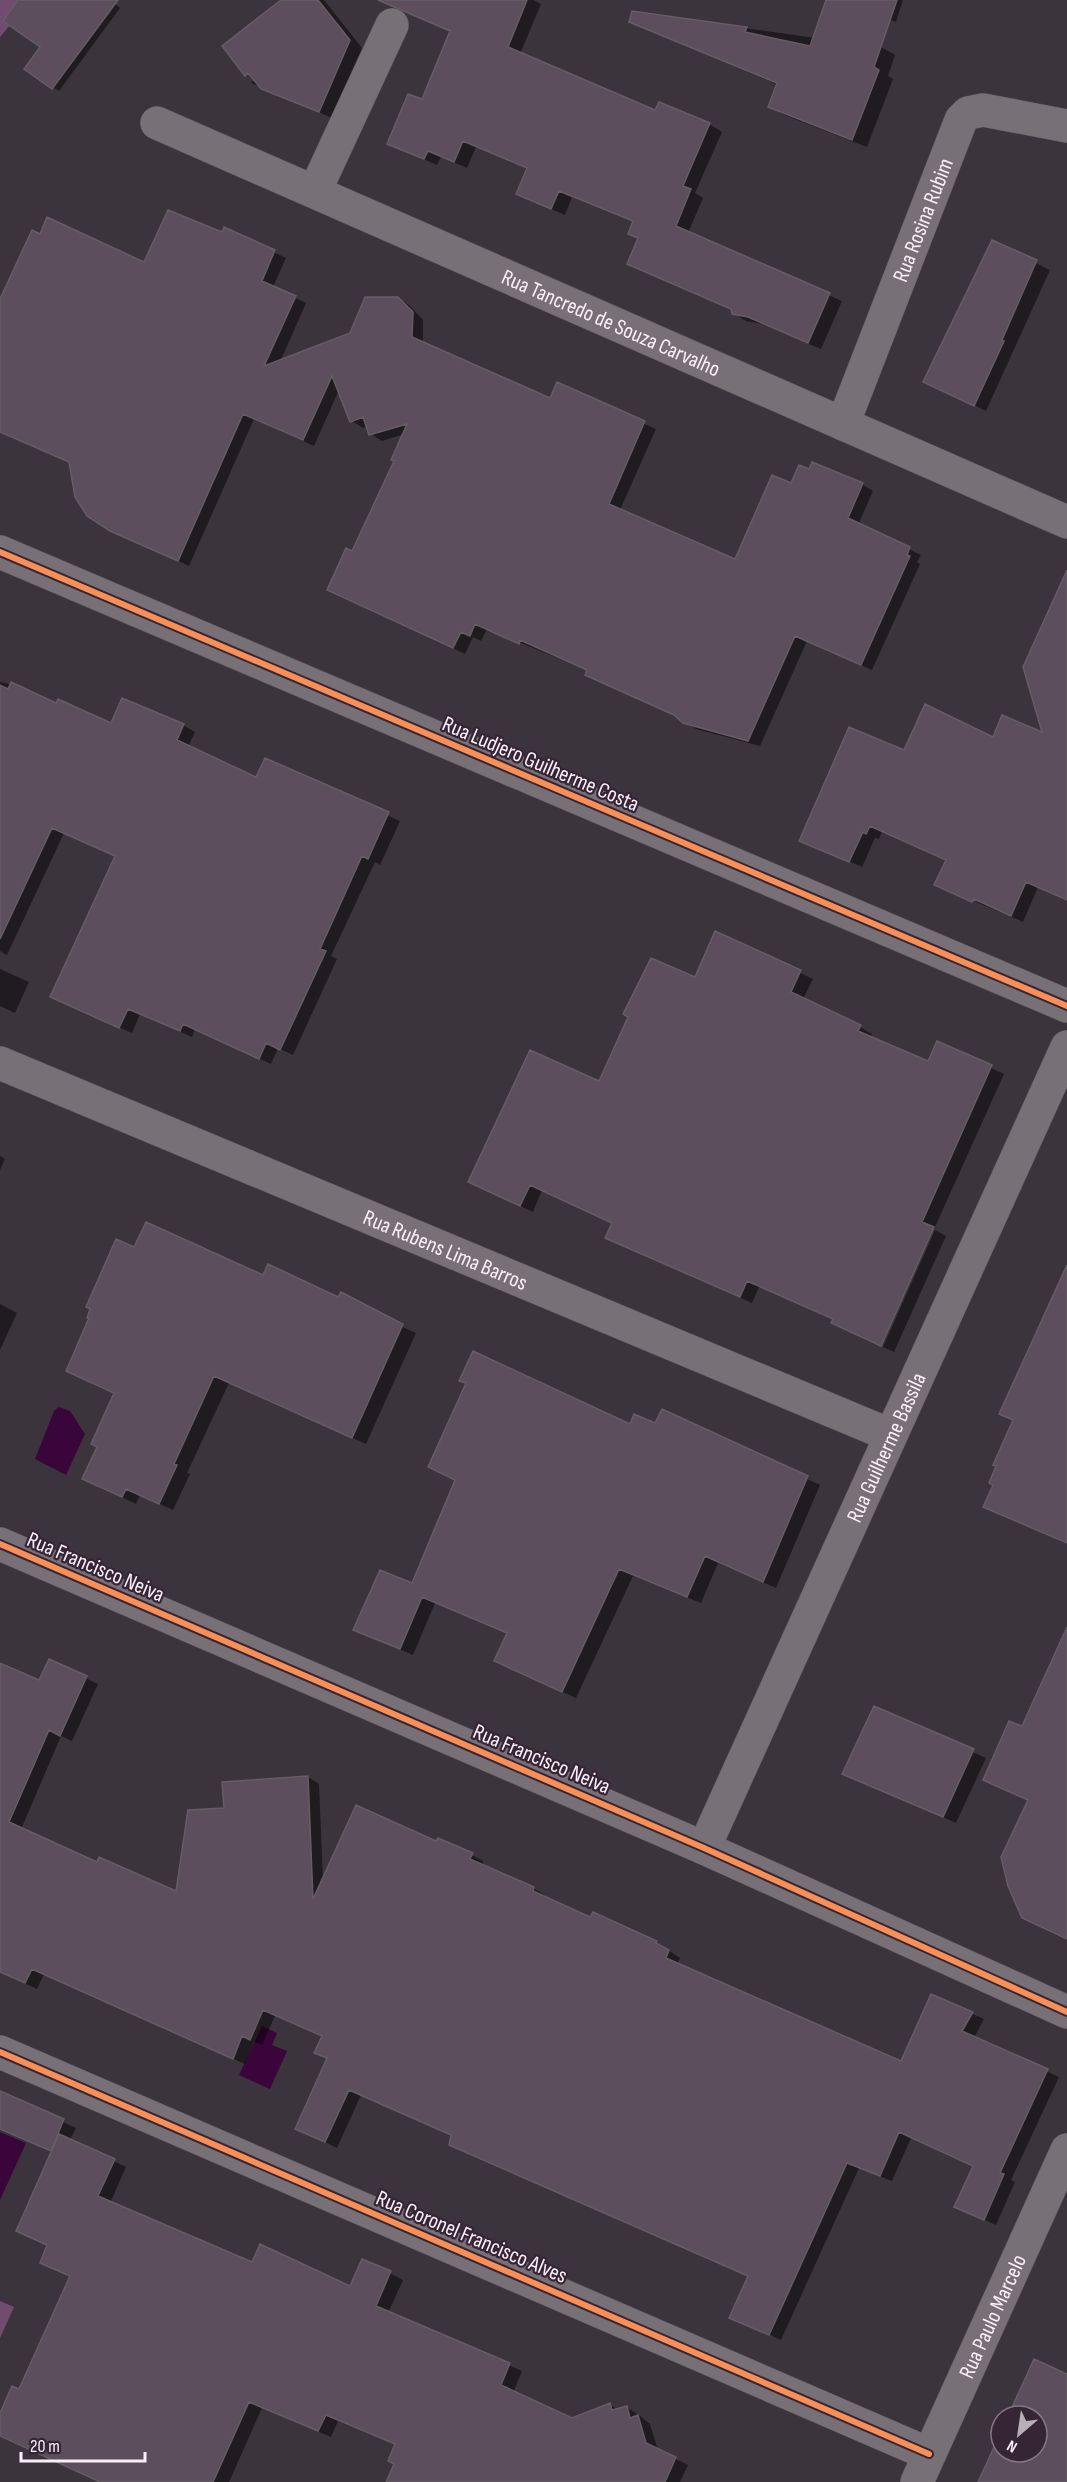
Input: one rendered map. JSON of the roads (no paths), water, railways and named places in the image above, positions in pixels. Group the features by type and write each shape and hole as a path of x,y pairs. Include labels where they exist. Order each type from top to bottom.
{"street":[{"path":"315,191 392,25"},
{"name":"Rua Rosina Rubim","path":"843,424 961,120 968,113 983,110 1067,126"},
{"name":"Rua Tancredo de Souza Carvalho","path":"157,123 1067,522"},
{"name":"Rua Ludjero Guilherme Costa","path":"0,552 1067,1006"},
{"name":"Rua Guilherme Bassila","path":"704,1848 1067,1047"},
{"name":"Rua Rubens Lima Barros","path":"0,1063 890,1435"},
{"name":"Rua Francisco Neiva","path":"0,1544 704,1848 1067,2012"},
{"name":"Rua Coronel Francisco Alves","path":"0,2052 923,2468"},
{"name":"Rua Paulo Marcelo","path":"923,2468 1067,2150"}]}
